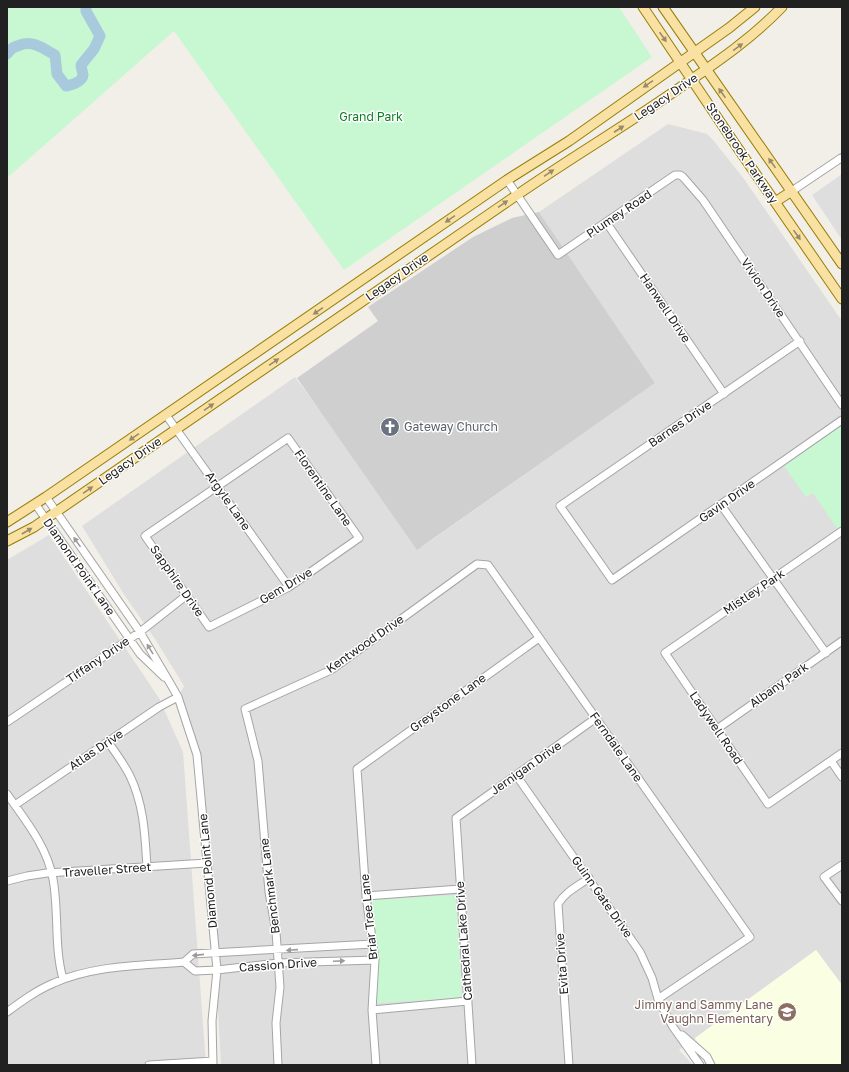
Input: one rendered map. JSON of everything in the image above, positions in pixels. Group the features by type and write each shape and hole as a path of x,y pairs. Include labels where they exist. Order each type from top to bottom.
{"main road":[{"name":"Stonebrook Parkway","path":"643,7 842,299"},
{"name":"Stonebrook Parkway","path":"663,7 842,264"},
{"name":"Legacy Drive","path":"7,522 36,505 507,180 569,141 695,53 755,7"},
{"name":"Legacy Drive","path":"7,542 46,519 557,167 633,120 706,70 748,40 782,7"},
{"path":"775,202 792,191"},
{"path":"350,289 360,303"}],"street":[{"path":"792,191 841,158 842,159"},
{"name":"Plumey Road","path":"517,195 558,255 675,175 680,175"},
{"name":"Vivion Drive","path":"680,175 687,180 703,200 842,405"},
{"path":"507,180 517,195"},
{"name":"Hanwell Drive","path":"606,222 724,394"},
{"name":"Barnes Drive","path":"612,580 560,506 800,341"},
{"name":"Argyle Lane","path":"166,415 289,587"},
{"name":"Gavin Drive","path":"612,580 842,420"},
{"name":"Florentine Lane","path":"218,486 288,438 359,538"},
{"name":"Sapphire Drive","path":"209,627 145,536 218,486"},
{"name":"Diamond Point Lane","path":"46,497 140,632 170,683 178,697 197,755 217,970 212,1021 213,1063"},
{"name":"Diamond Point Lane","path":"36,505 140,654 170,683"},
{"path":"721,505 826,653"},
{"name":"Mistley Park","path":"665,653 842,531"},
{"name":"Gem Drive","path":"209,627 289,587 359,538"},
{"name":"Ferndale Lane","path":"477,564 488,565 750,937 658,999"},
{"name":"Kentwood Drive","path":"245,709 331,670 477,564"},
{"name":"Tiffany Drive","path":"7,722 140,632 187,595"},
{"name":"Greystone Lane","path":"357,769 539,638"},
{"name":"Albany Park","path":"717,729 842,641"},
{"name":"Ladywell Road","path":"665,653 768,804 831,761"},
{"name":"Atlas Drive","path":"15,805 160,707 178,697"},
{"name":"Benchmark Lane","path":"245,709 258,761 268,878 276,932 280,994 276,1023 278,1065"},
{"name":"Jernigan Drive","path":"456,818 596,718"},
{"path":"108,742 124,766 137,794 144,823 147,867"},
{"path":"842,753 831,761 842,777"},
{"name":"Briar Tree Lane","path":"357,769 366,896 375,960 372,1010 376,1065"},
{"name":"Guinn Gate Drive","path":"516,775 640,952 652,978 658,999 673,1027 700,1065"},
{"path":"7,794 40,842 52,873 55,892 59,960 63,979"},
{"name":"Cathedral Lake Drive","path":"456,818 472,1065"},
{"name":"Traveller Street","path":"7,881 27,876 52,873 207,863"},
{"path":"842,864 824,877 842,902"},
{"name":"Evita Drive","path":"569,1065 558,904 561,898 589,878"},
{"path":"366,896 460,889"},
{"name":"Cassion Drive","path":"7,1012 36,992 63,979 84,972 184,962 192,954 215,954 373,944"},
{"name":"Cassion Drive","path":"184,962 195,971 278,963 375,960"},
{"path":"372,1010 468,1001"},
{"name":"Guinn Gate Drive","path":"673,1027 707,1057 711,1065"},
{"path":"149,1065 213,1063"}],"shaded area":[{"path":"668,124 707,134 713,140 744,179 842,321 842,985 816,950 679,1050 693,1065 221,1065 215,954 197,755 178,697 184,686 155,639 125,596 82,526 295,377 422,547 655,383 539,212"},
{"path":"842,174 842,240 812,195"},
{"path":"539,212 655,383 417,550 297,378 378,321 368,307 473,237 512,218"},
{"path":"49,535 159,698 183,752 206,1065 7,1065 7,560"},
{"name":"Jimmy and Sammy Lane Vaughn Elementary","path":"816,950 842,985 842,1065 713,1065 695,1038"}],"green space":[{"name":"Grand Park","path":"7,7 619,7 652,57 344,270 174,31 7,178"},
{"path":"842,425 842,527 838,530 813,493 806,497 784,466"},
{"path":"456,895 462,998 376,1003 376,937 369,900"}],"waterway":[{"path":"7,54 10,50 18,46 34,44 55,55 57,74 66,86 81,80 83,75 81,65 94,49 100,36 86,11 86,7"}],"place":[{"name":"Gateway Church","path":"390,427"},
{"name":"Jimmy and Sammy Lane Vaughn Elementary","path":"787,1012"}]}
